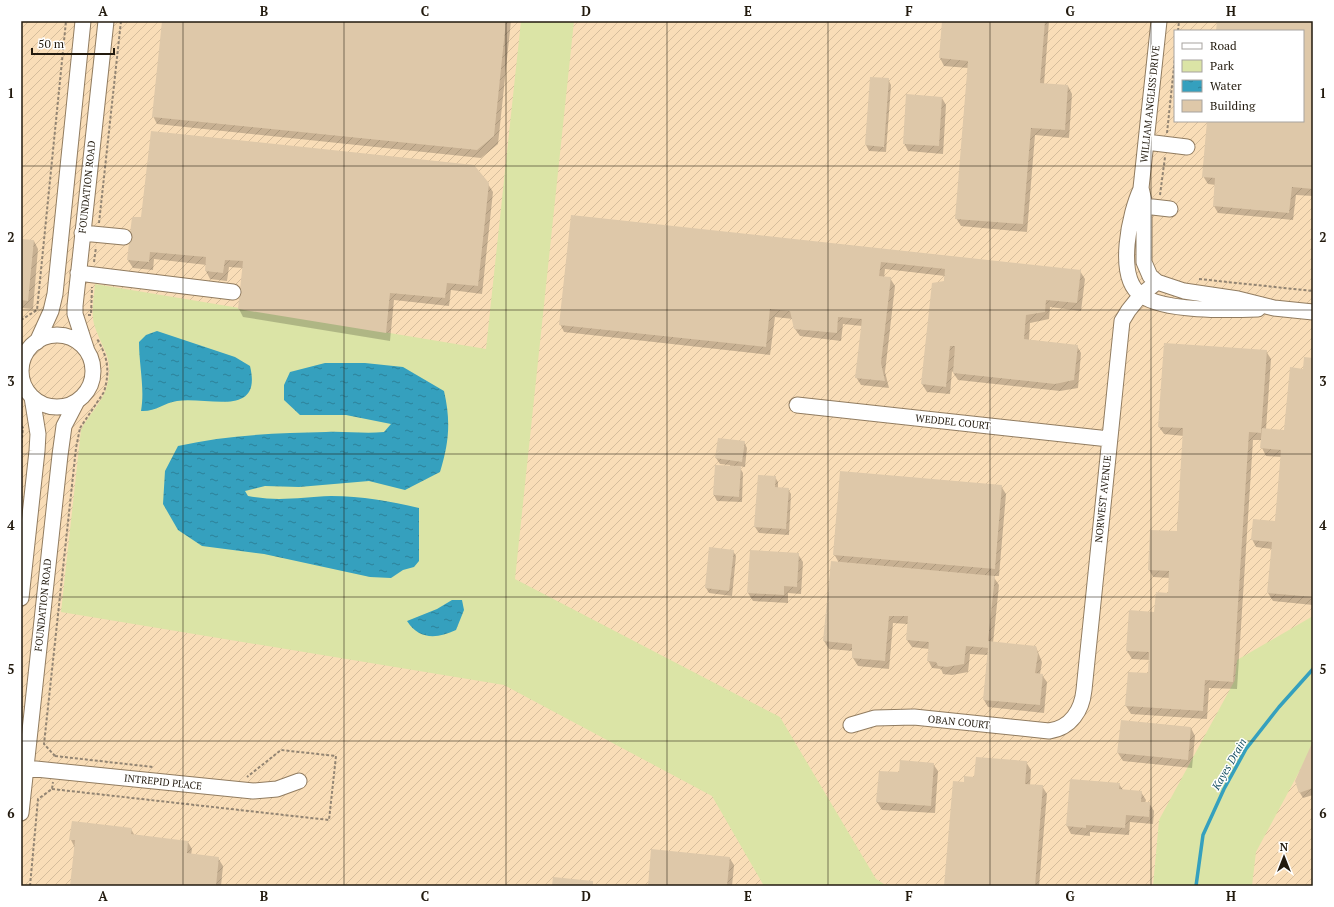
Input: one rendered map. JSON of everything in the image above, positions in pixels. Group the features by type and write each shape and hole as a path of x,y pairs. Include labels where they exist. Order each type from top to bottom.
{"street":[{"path":"21,598 38,451 38,434 23,382 21,372 22,361 51,311 55,294 83,21"},
{"name":"FOUNDATION ROAD","path":"87,351 75,314 82,233 106,21"},
{"name":"WILLIAM ANGLISS DRIVE","path":"1140,295 1132,283 1127,268 1126,252 1139,205 1159,21"},
{"path":"1146,142 1187,147"},
{"path":"1139,205 1165,209"},
{"name":"WILLIAM ANGLISS DRIVE","path":"1139,205 1144,262 1150,276 1157,282"},
{"path":"82,233 124,237"},
{"path":"78,273 233,292"},
{"path":"1157,282 1184,291 1238,299 1274,308 1313,312"},
{"name":"NORWEST AVENUE","path":"1067,725 1077,713 1083,699 1122,321 1140,295 1157,282"},
{"path":"1140,295 1154,301 1192,307 1234,310 1274,308"},
{"path":"27,392 42,404 54,407 66,406 77,401 85,393 91,384 93,373 91,361 87,351 79,343 69,338 58,336 47,337 28,349"},
{"name":"FOUNDATION ROAD","path":"21,813 64,426 77,401"},
{"name":"WEDDEL COURT","path":"797,405 1109,439"},
{"path":"27,543 50,546"},
{"name":"OBAN COURT","path":"851,725 874,718 892,716 1049,731 1061,729 1067,725"},
{"name":"INTREPID PLACE","path":"26,768 253,792 278,789 300,781"}],"path":[{"path":"21,320 37,310 66,21"},
{"path":"1165,209 1166,145 1174,66"},
{"path":"1198,279 1313,291"},
{"path":"21,426 23,428 21,448"},
{"path":"30,886 38,799 52,789 55,771 55,756 44,744 75,456 80,428"}],"shaded area":[{"path":"21,21 1313,21 1313,886 21,886"}],"green space":[{"path":"521,21 574,21 515,579 780,717 876,879 887,886 764,886 712,796 504,685 61,612 81,430 102,398 109,376 108,360 93,319 95,284 486,349"},
{"path":"1313,616 1313,746 1256,852 1252,886 1153,886 1159,820 1235,680 1237,660"}],"water":[{"path":"157,331 235,357 250,366 252,383 248,393 240,399 229,402 189,400 177,401 155,409 141,411 142,385 139,342 146,335"},
{"path":"325,363 365,363 403,367 444,391 448,412 448,432 440,472 405,490 369,481 299,487 265,486 245,491 248,496 259,498 280,499 331,496 354,497 387,501 419,508 419,561 414,567 403,570 391,578 370,577 264,554 202,546 178,530 163,504 165,471 178,446 214,439 270,434 384,432 391,424 346,415 300,415 284,400 284,385 290,372"},
{"path":"452,600 462,600 464,610 456,630 442,635 423,635 417,632 407,621 437,609"}],"building":[{"path":"162,21 506,21 494,136 477,150 152,117"},
{"path":"942,21 1045,21 1040,83 1068,85 1065,130 1031,128 1023,224 955,219 968,61 939,58"},
{"path":"1217,21 1313,21 1313,189 1292,187 1289,213 1213,206 1215,178 1202,177 1207,122 1304,122 1304,30 1216,30"},
{"path":"870,77 889,78 884,147 865,145"},
{"path":"906,94 942,97 939,146 903,144"},
{"path":"151,131 474,165 489,183 478,286 447,283 445,298 390,293 386,333 238,309 243,261 225,260 223,273 205,271 206,257 150,252 149,262 127,260 132,217 141,217"},
{"path":"571,215 1081,270 1077,303 1046,300 1045,312 1026,315 1024,339 1078,345 1074,380 1055,384 953,373 955,346 950,346 946,387 921,384 932,283 944,281 945,269 881,262 879,276 891,277 881,363 885,381 855,378 862,319 838,317 837,333 794,329 790,311 770,309 766,347 559,325"},
{"path":"21,239 34,240 28,301 21,300"},
{"path":"1164,343 1267,350 1261,433 1249,432 1233,682 1205,680 1203,711 1125,706 1128,672 1148,673 1149,652 1126,651 1129,610 1154,612 1156,592 1168,593 1169,571 1148,570 1150,530 1177,531 1183,428 1158,427"},
{"path":"1304,357 1313,358 1313,597 1267,593 1272,542 1251,540 1253,519 1275,521 1281,450 1260,448 1262,428 1284,430 1290,367 1303,369"},
{"path":"718,438 745,441 742,462 715,458"},
{"path":"715,465 741,466 739,497 713,495"},
{"path":"840,471 1002,485 995,569 833,555"},
{"path":"758,475 776,476 775,487 789,488 786,529 754,527"},
{"path":"709,547 734,550 729,591 705,588"},
{"path":"750,550 799,553 797,587 784,586 784,595 747,593"},
{"path":"831,561 995,576 988,641 1036,646 1038,654 1035,673 1043,674 1040,705 983,700 988,648 966,646 964,664 947,667 938,666 936,662 927,661 929,642 906,640 908,616 889,616 885,661 852,658 852,644 823,641"},
{"path":"1121,720 1191,727 1188,760 1117,753"},
{"path":"1313,741 1313,788 1299,793 1295,781"},
{"path":"976,757 1027,761 1025,784 1043,785 1035,886 944,886 953,781 964,782 964,776 974,777"},
{"path":"900,760 934,763 931,806 876,802 879,771 899,772"},
{"path":"1070,779 1120,783 1119,789 1142,791 1141,802 1150,802 1149,817 1126,815 1125,828 1086,825 1086,828 1066,826"},
{"path":"72,821 132,828 131,834 188,841 187,853 219,857 216,886 70,886 75,840 69,840"},
{"path":"651,849 730,857 727,886 648,886"},
{"path":"553,877 593,881 593,886 552,886"}],"waterway":[{"name":"Kayes Drain","path":"1196,886 1203,835 1224,789 1246,749 1279,707 1313,669"}]}
